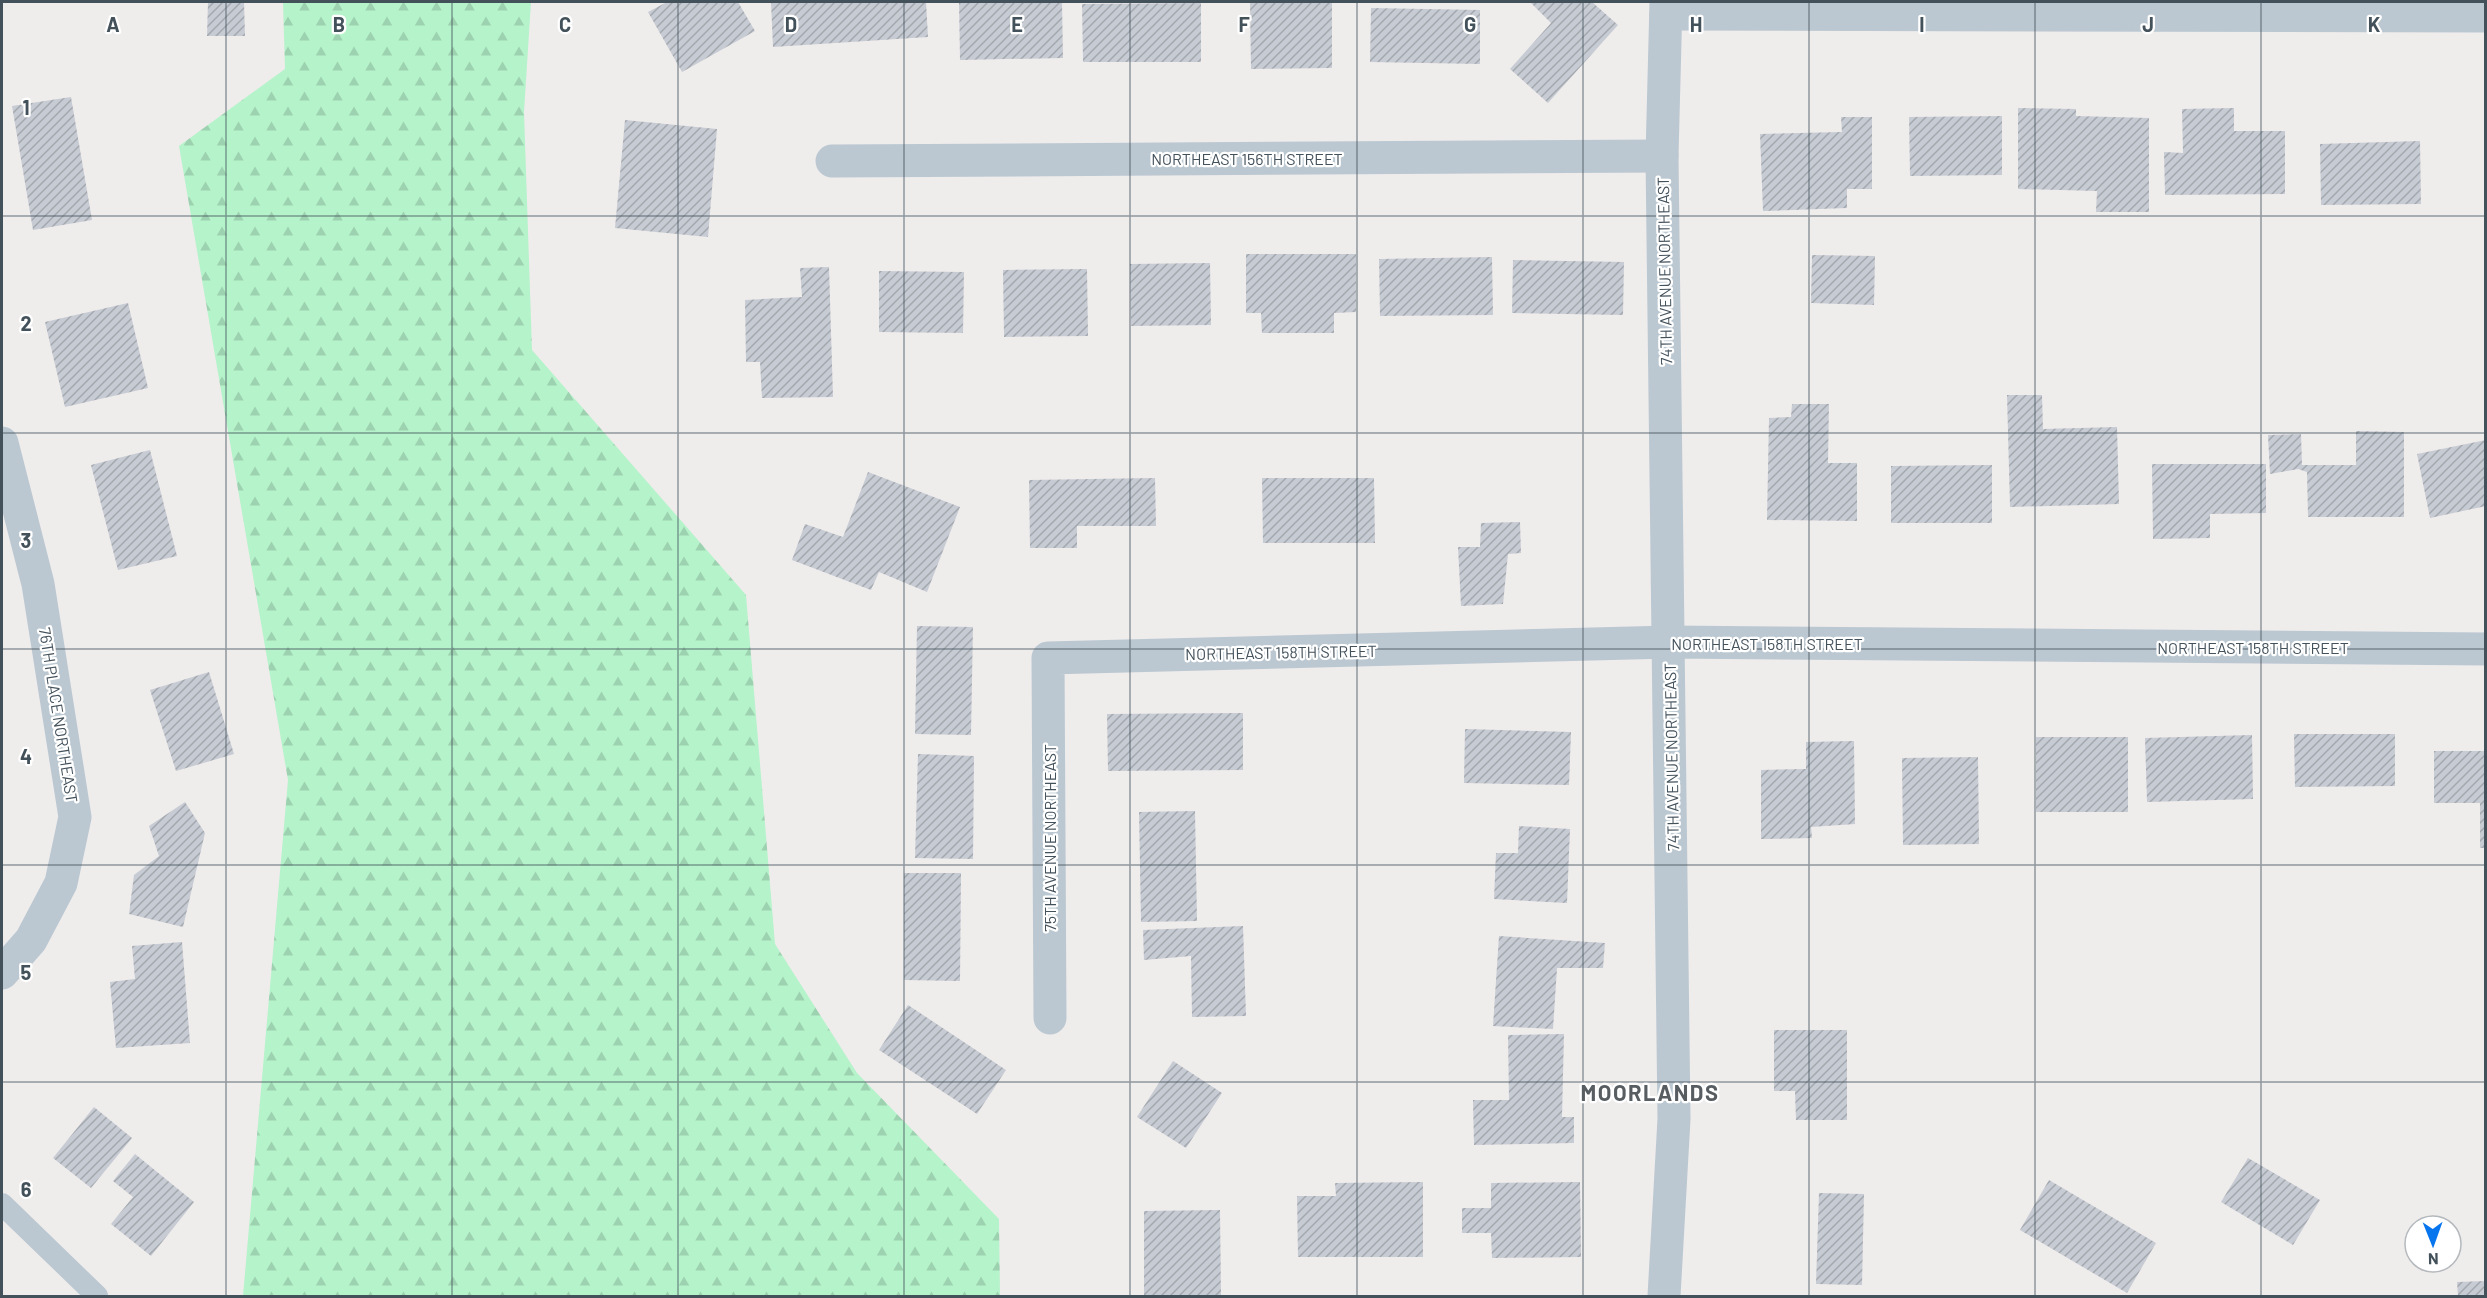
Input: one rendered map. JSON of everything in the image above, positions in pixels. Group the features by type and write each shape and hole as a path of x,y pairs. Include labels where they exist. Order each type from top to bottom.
{"street":[{"path":"1666,8 2486,16"},
{"name":"74TH AVENUE NORTHEAST","path":"1664,1296 1674,1119 1670,642 1662,156 1666,8"},
{"name":"NORTHEAST 156TH STREET","path":"832,161 1662,156"},
{"name":"76TH PLACE NORTHEAST","path":"2,443 38,584 75,817 61,883 31,940 2,973"},
{"name":"NORTHEAST 158TH STREET","path":"1048,658 1670,642 2486,649"},
{"name":"75TH AVENUE NORTHEAST","path":"1048,658 1050,1018"}],"lane":[{"path":"2,1204 97,1296"}],"green space":[{"path":"283,2 531,2 524,112 532,350 746,595 775,944 857,1073 999,1219 1000,1296 243,1296 288,780 179,146 285,69"}],"building":[{"path":"208,2 244,2 245,36 207,36"},
{"path":"667,2 738,2 755,31 682,72 648,12"},
{"path":"771,2 926,2 928,37 773,47"},
{"path":"959,2 1062,2 1063,58 960,60"},
{"path":"1250,2 1332,2 1332,68 1251,69"},
{"path":"1530,2 1592,2 1618,25 1548,103 1510,69 1551,23"},
{"path":"1201,3 1201,62 1083,62 1082,4"},
{"path":"1371,8 1480,10 1480,64 1370,62"},
{"path":"71,97 92,220 33,230 12,106"},
{"path":"2018,108 2076,109 2076,116 2149,118 2149,212 2096,212 2097,191 2018,189"},
{"path":"2234,108 2234,131 2285,131 2285,194 2165,195 2164,152 2183,153 2182,109"},
{"path":"2002,116 2002,175 1910,176 1909,117"},
{"path":"1841,117 1872,117 1872,189 1847,189 1847,208 1763,211 1760,134 1842,132"},
{"path":"625,120 717,129 708,237 615,228"},
{"path":"2420,141 2421,204 2321,205 2320,144"},
{"path":"1246,254 1356,254 1356,312 1334,313 1334,333 1262,333 1261,313 1246,313"},
{"path":"1812,255 1875,256 1874,305 1811,303"},
{"path":"1492,257 1493,315 1380,316 1379,259"},
{"path":"1513,260 1624,262 1623,315 1512,313"},
{"path":"1210,263 1211,325 1131,326 1130,264"},
{"path":"829,267 833,397 762,398 760,362 746,362 745,300 802,297 800,268"},
{"path":"1087,269 1088,336 1004,337 1003,270"},
{"path":"879,271 964,272 963,333 879,332"},
{"path":"128,303 148,388 65,407 45,322"},
{"path":"2007,395 2042,395 2043,429 2117,427 2119,504 2010,507"},
{"path":"1792,404 1829,404 1828,463 1857,463 1857,521 1767,520 1769,418 1791,417"},
{"path":"2356,431 2404,432 2404,517 2308,517 2307,472 2298,469 2270,474 2268,435 2301,434 2302,465 2356,465"},
{"path":"2486,440 2486,506 2430,518 2417,454"},
{"path":"150,450 177,556 118,570 91,465"},
{"path":"2152,464 2266,464 2266,513 2210,514 2210,538 2153,539"},
{"path":"1992,465 1992,523 1891,523 1891,466"},
{"path":"868,472 960,507 927,592 879,572 871,590 792,560 805,524 843,537"},
{"path":"1155,478 1156,526 1077,526 1077,548 1030,548 1029,480"},
{"path":"1262,478 1374,478 1375,543 1263,543"},
{"path":"1520,522 1521,553 1508,554 1503,604 1461,606 1458,547 1480,547 1481,523"},
{"path":"917,626 973,627 971,735 915,734"},
{"path":"209,672 234,754 176,771 150,690"},
{"path":"1243,713 1243,770 1108,771 1107,714"},
{"path":"1465,729 1571,732 1569,785 1464,783"},
{"path":"2294,734 2395,734 2395,786 2295,787"},
{"path":"2252,735 2253,799 2147,802 2145,738"},
{"path":"2036,737 2128,737 2128,812 2036,812"},
{"path":"1854,741 1855,824 1811,827 1812,838 1761,839 1761,770 1806,769 1806,742"},
{"path":"2434,751 2486,751 2486,848 2480,848 2480,803 2434,803"},
{"path":"918,754 974,756 973,859 915,858"},
{"path":"1978,757 1979,844 1903,845 1902,758"},
{"path":"185,802 205,833 183,927 129,914 134,875 159,856 149,826"},
{"path":"1195,811 1197,921 1141,922 1139,812"},
{"path":"1519,826 1570,829 1567,903 1494,899 1496,853 1518,853"},
{"path":"904,873 961,873 960,981 904,980"},
{"path":"1243,926 1246,1016 1192,1017 1191,956 1144,960 1143,930"},
{"path":"1499,936 1605,943 1603,968 1557,968 1553,1029 1493,1026"},
{"path":"182,942 190,1043 116,1048 110,982 135,979 132,946"},
{"path":"908,1005 1006,1070 977,1114 879,1050"},
{"path":"1774,1030 1847,1030 1847,1120 1796,1120 1795,1091 1774,1091"},
{"path":"1564,1034 1562,1117 1574,1117 1574,1143 1474,1145 1473,1100 1509,1100 1508,1035"},
{"path":"1173,1061 1222,1093 1186,1148 1137,1117"},
{"path":"94,1107 132,1138 91,1188 53,1158"},
{"path":"135,1154 194,1202 151,1256 111,1224 133,1197 113,1181"},
{"path":"2248,1158 2320,1200 2293,1245 2221,1202"},
{"path":"2049,1180 2156,1243 2127,1293 2020,1230"},
{"path":"1423,1182 1423,1257 1298,1257 1297,1196 1336,1196 1335,1183"},
{"path":"1580,1182 1581,1257 1492,1258 1491,1233 1462,1233 1462,1208 1491,1208 1491,1183"},
{"path":"1819,1193 1864,1194 1862,1285 1816,1284"},
{"path":"1220,1210 1221,1296 1144,1296 1144,1211"},
{"path":"2486,1281 2486,1296 2458,1296 2457,1282"}],"district":[{"name":"MOORLANDS","path":"1650,1092"}]}
